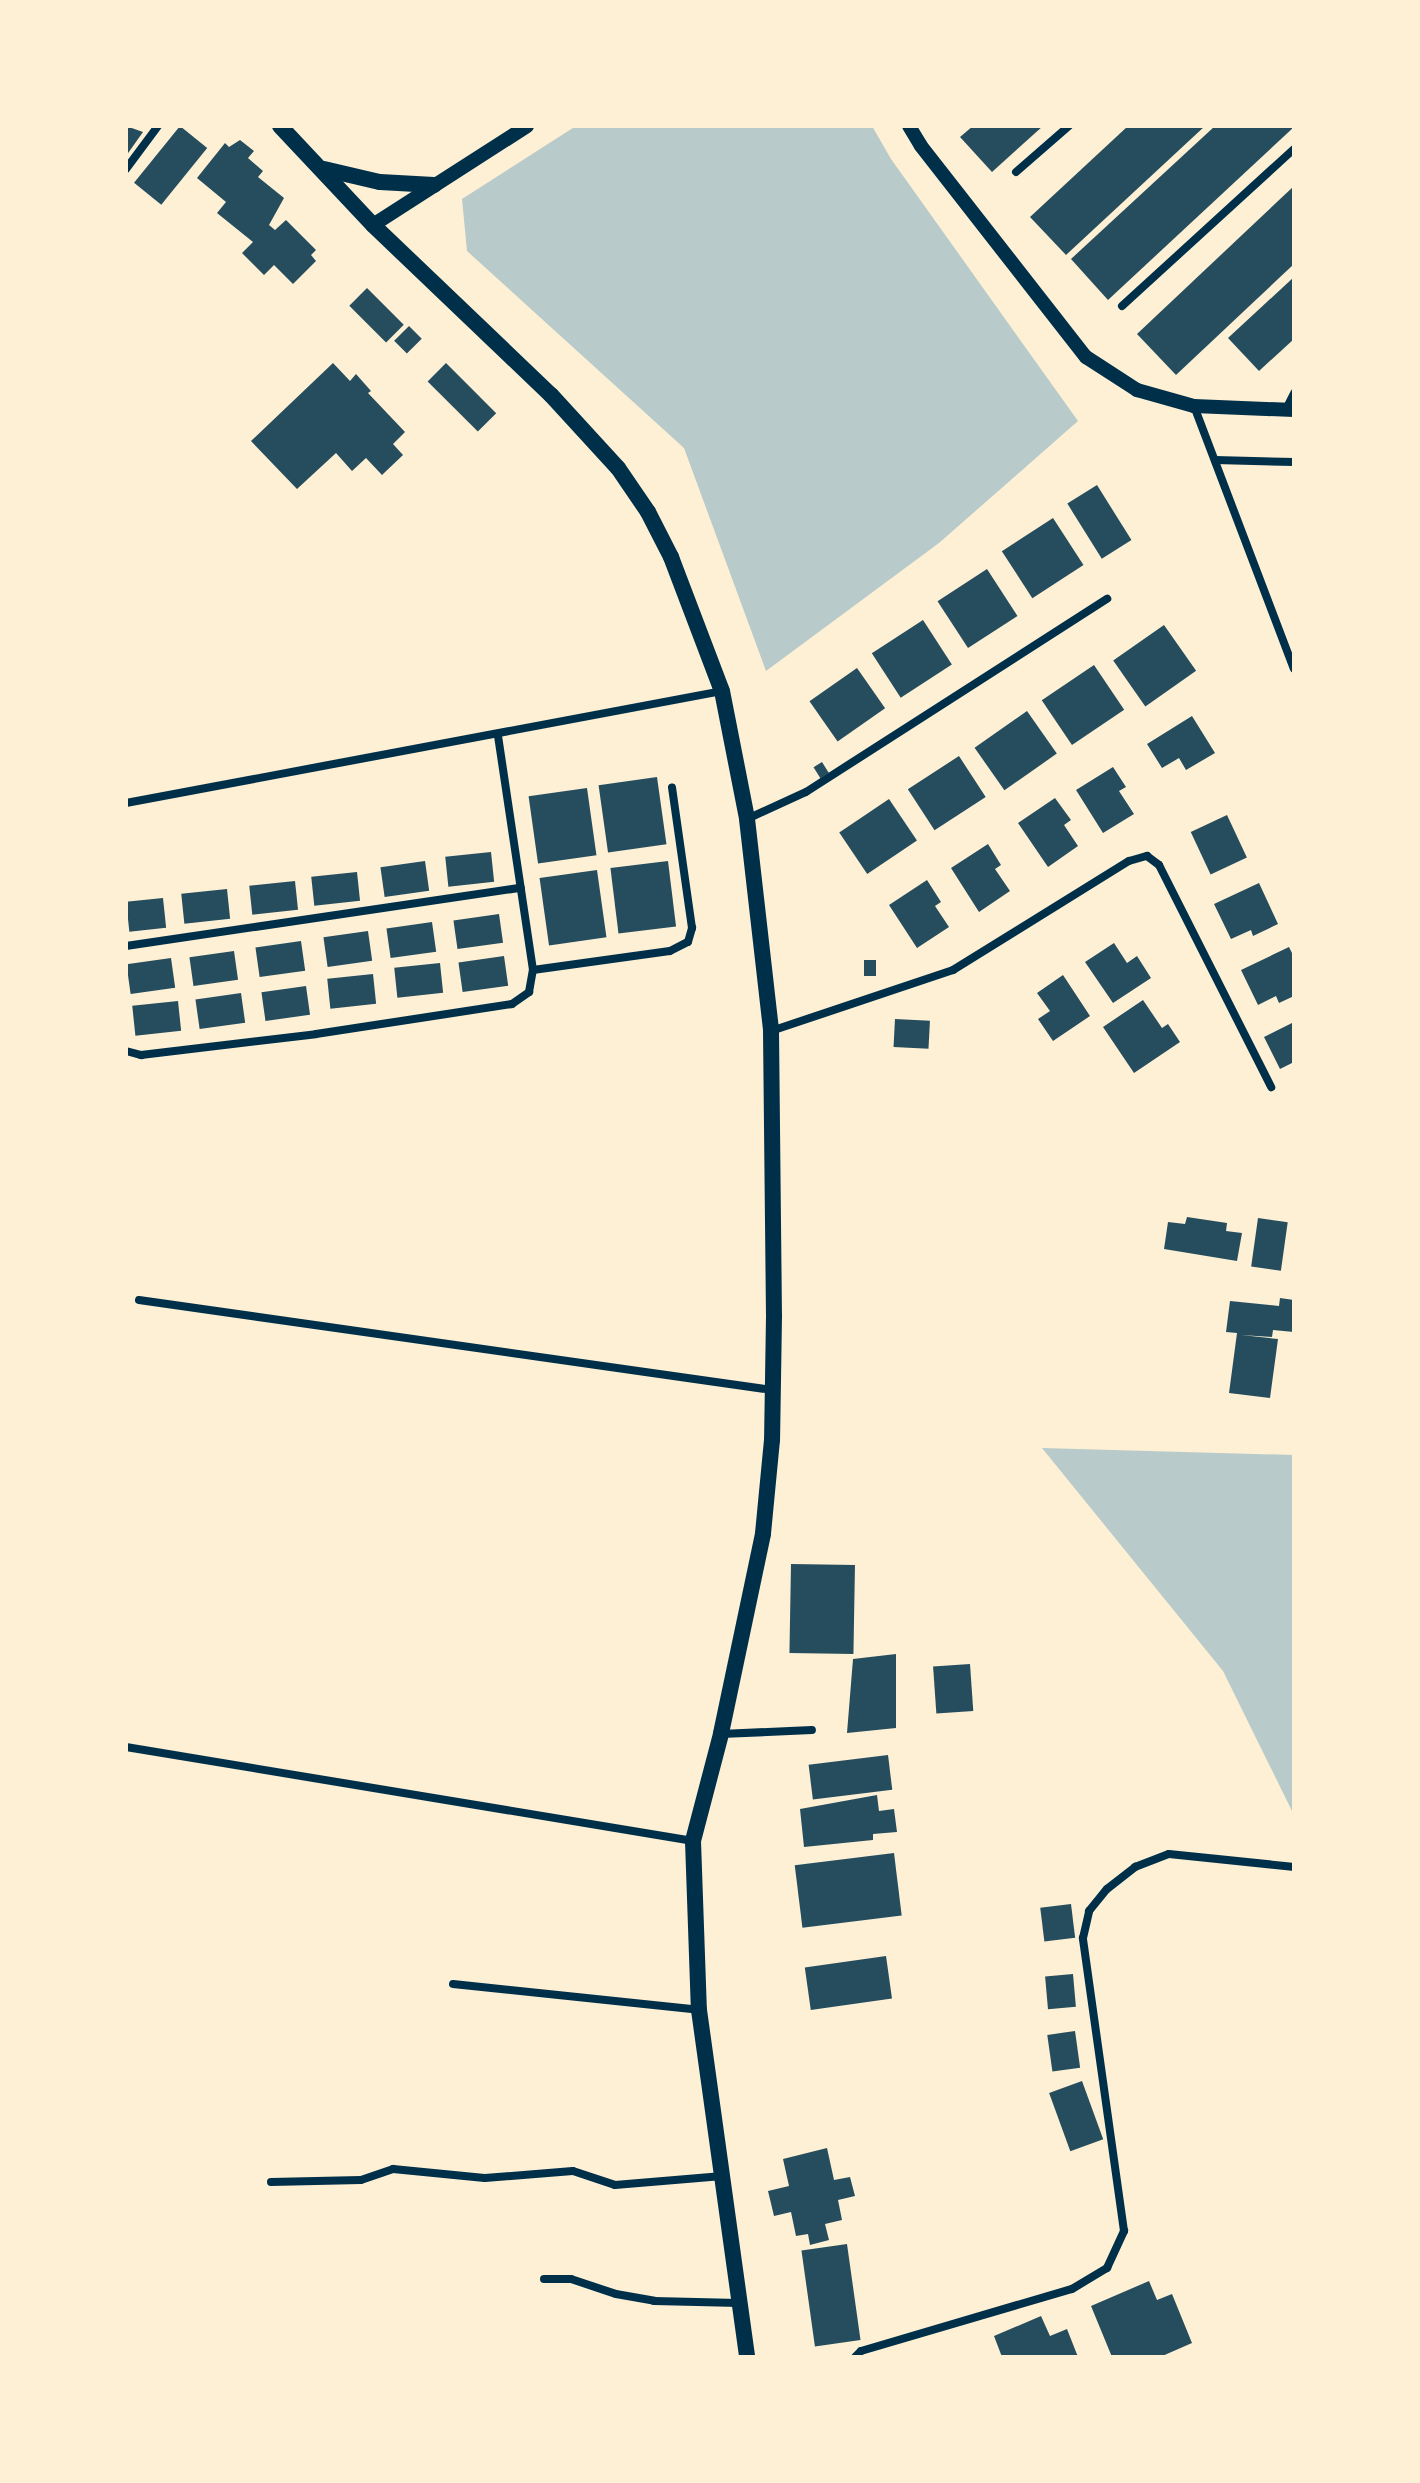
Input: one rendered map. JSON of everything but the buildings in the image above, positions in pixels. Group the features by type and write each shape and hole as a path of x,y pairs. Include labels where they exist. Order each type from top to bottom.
{"main road":[{"path":"280,126 373,225 551,395 618,468 648,512 671,557 722,691 747,819 771,1031 773,1390 763,1534 721,1734 693,1841 699,2010 747,2357"},
{"path":"322,168 380,182 434,185"}],"street":[{"path":"126,169 158,126"},
{"path":"373,225 527,126"},
{"path":"909,126 921,146 1086,357 1137,390 1194,406 1290,410 1294,393"},
{"path":"1016,172 1069,126"},
{"path":"1122,306 1294,149"},
{"path":"1194,406 1293,664"},
{"path":"1215,460 1294,462"},
{"path":"747,819 806,792 1107,599"},
{"path":"126,803 498,736 722,691"},
{"path":"126,1051 141,1055 300,1036 512,1004 529,992 533,970 498,736"},
{"path":"533,970 670,951 688,942 692,928 672,787"},
{"path":"771,1031 953,970 1129,861 1147,856 1159,865 1271,1087"},
{"path":"126,946 521,888"},
{"path":"139,1300 773,1390"},
{"path":"721,1734 812,1730"},
{"path":"126,1747 693,1841"},
{"path":"855,2357 861,2351 1072,2289 1107,2268 1124,2231 1083,1938 1089,1911 1107,1889 1135,1867 1169,1854 1294,1867"},
{"path":"453,1984 699,2010"},
{"path":"271,2182 361,2180 393,2169 485,2178 573,2171 615,2185 724,2176"},
{"path":"544,2279 571,2279 616,2294 654,2301 740,2303"}],"shaded area":[{"path":"576,126 872,126 891,159 1078,421 939,543 766,671 684,448 467,251 462,199"},
{"path":"1042,1448 1294,1455 1294,1815 1223,1671"}]}
